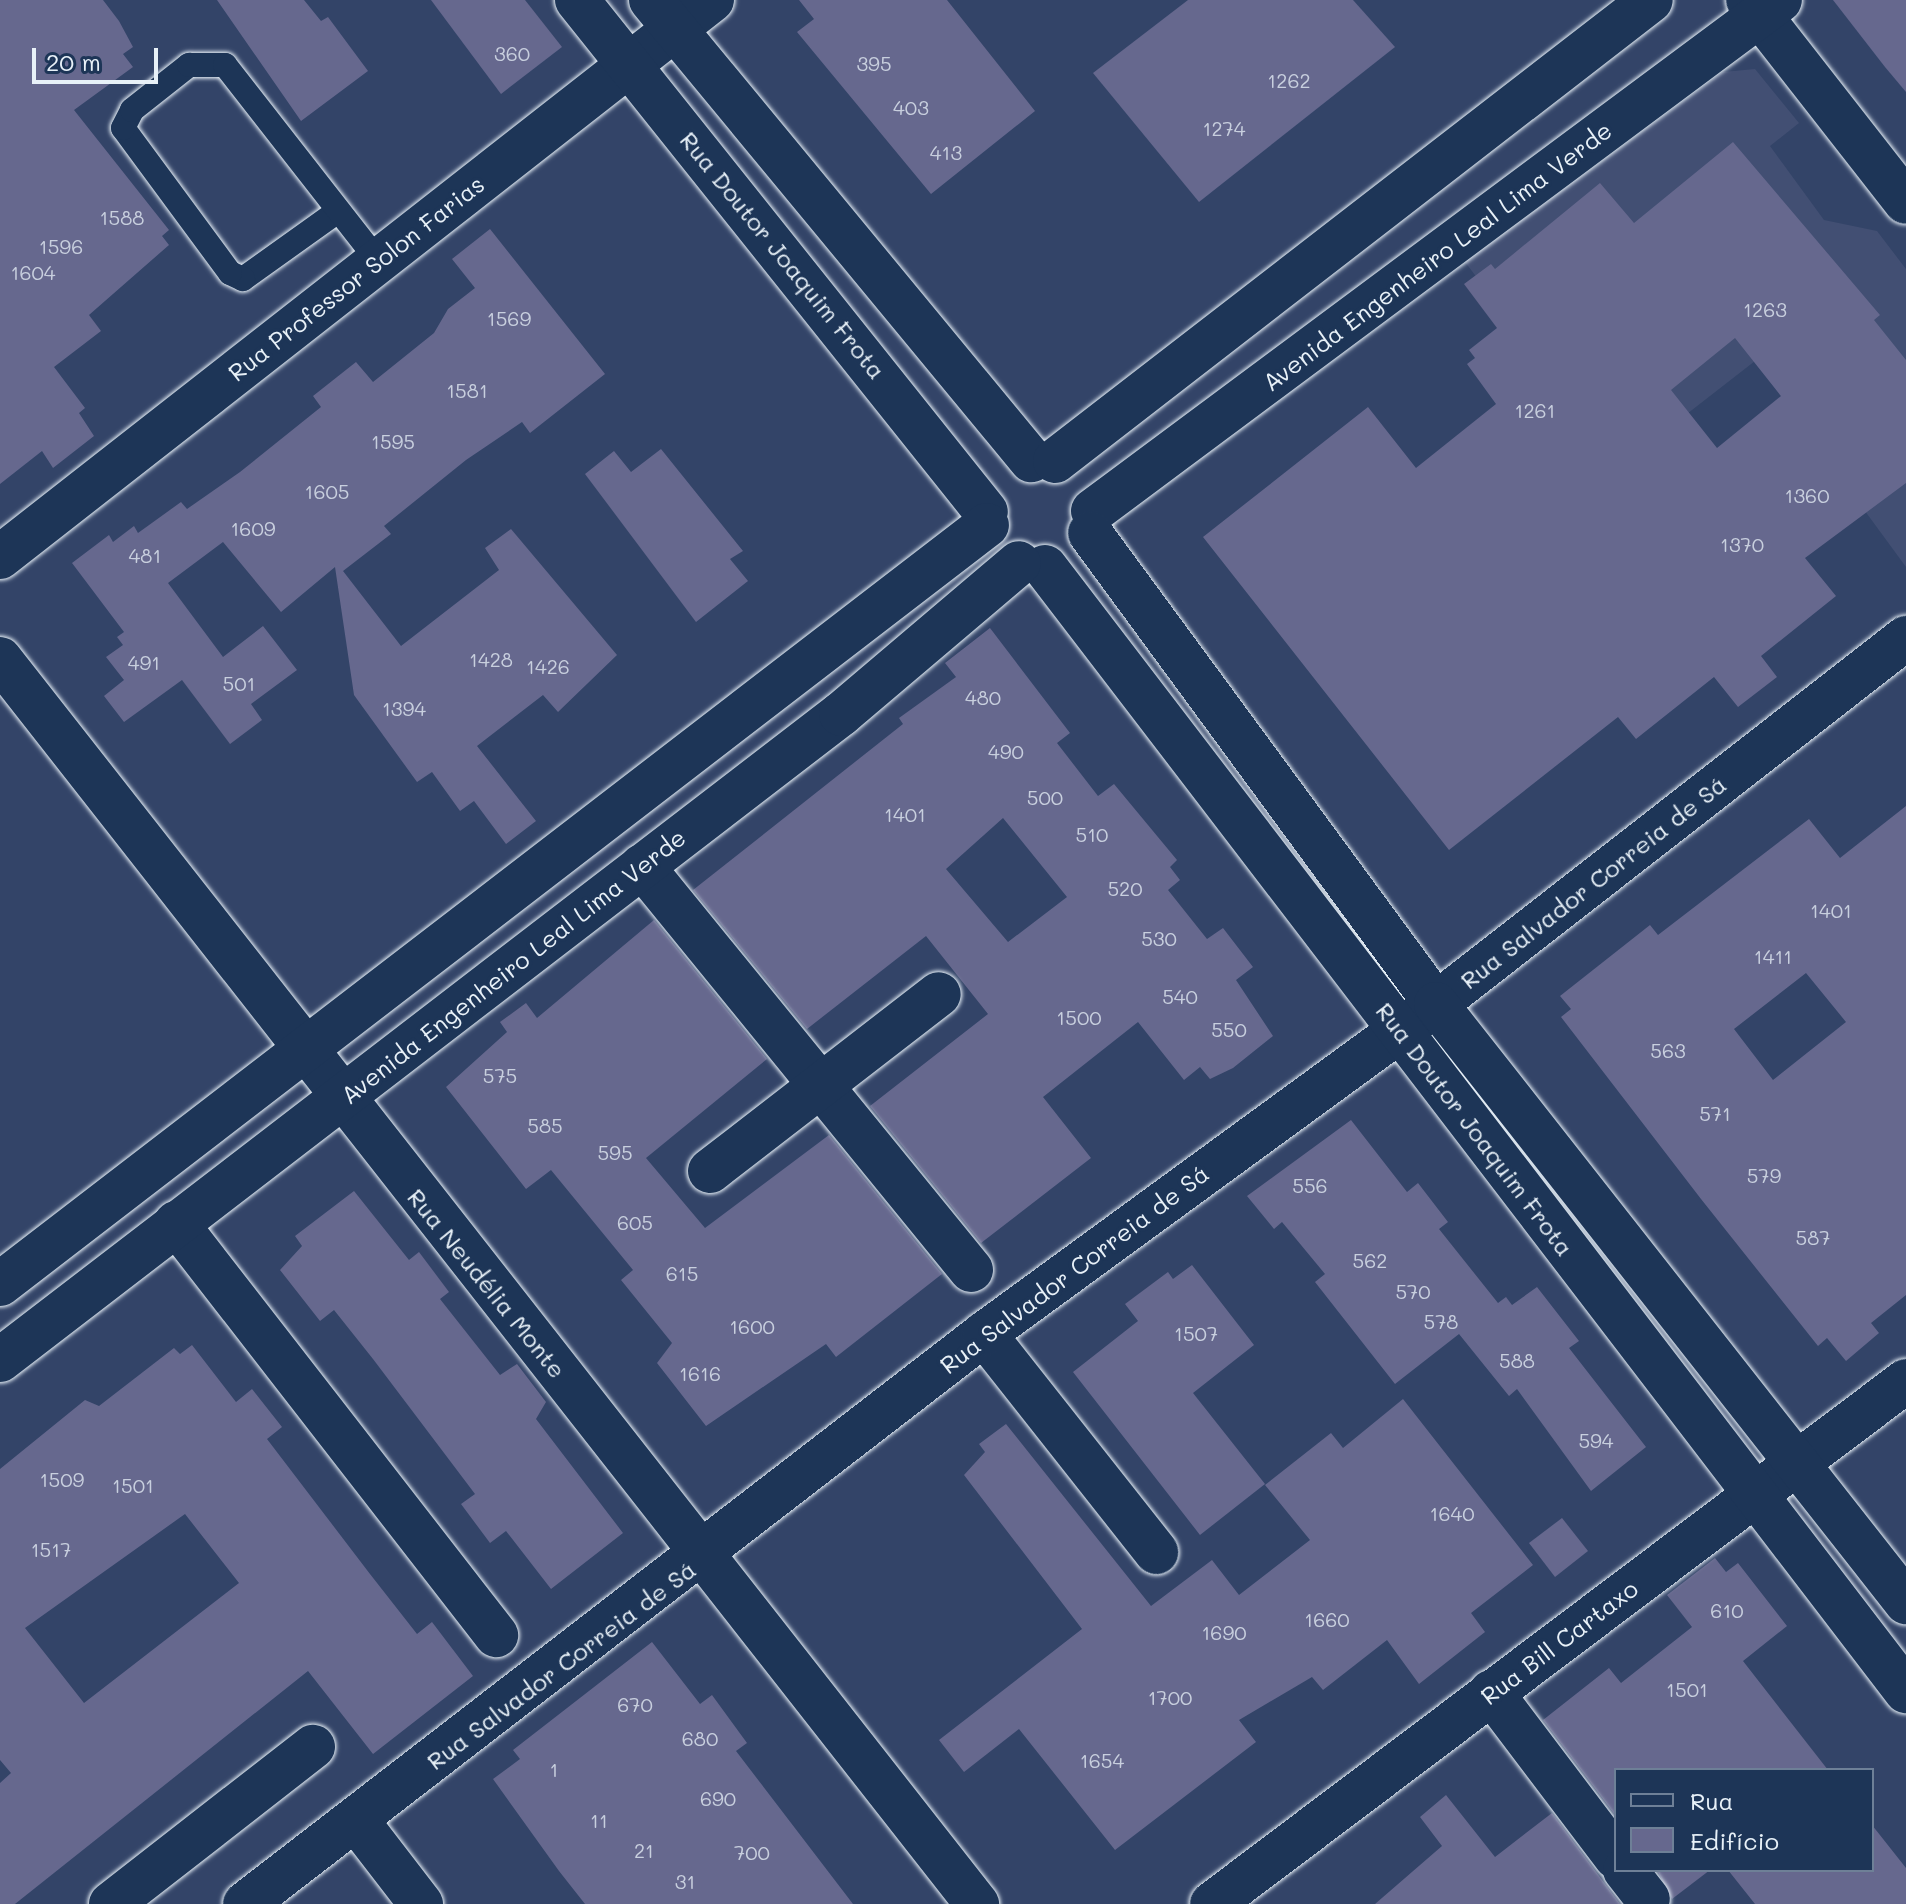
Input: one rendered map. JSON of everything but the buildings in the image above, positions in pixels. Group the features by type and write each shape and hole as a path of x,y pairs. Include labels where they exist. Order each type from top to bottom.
{"street":[{"name":"Rua Doutor Joaquim Frota","path":"577,0 986,518"},
{"name":"Rua Professor Solon Farias","path":"0,557 628,66 662,15 712,0"},
{"path":"0,1284 304,1052 986,518 1004,473 1043,461 1651,0"},
{"path":"1763,5 1906,202"},
{"name":"Avenida Engenheiro Leal Lima Verde","path":"1092,522 1763,5"},
{"path":"662,15 1043,461 1077,475 1092,522 1072,557 1032,565 1004,554 986,518"},
{"name":"Rua Doutor Joaquim Frota","path":"1092,522 1436,1004 1906,1602"},
{"name":"Rua Doutor Joaquim Frota","path":"1032,565 1400,1029 1753,1497 1906,1691"},
{"name":"Avenida Engenheiro Leal Lima Verde","path":"0,1360 1032,565"},
{"name":"Rua Salvador Correia de Sá","path":"245,1904 705,1555 984,1334 1436,1004 1906,638"},
{"name":"Rua Neudélia Monte","path":"0,659 340,1099 705,1555 977,1904"},
{"path":"642,866 971,1270"},
{"path":"710,1171 939,994"},
{"path":"176,1223 496,1635"},
{"path":"984,1334 1156,1552"},
{"name":"Rua Bill Cartaxo","path":"1212,1904 1906,1381"},
{"path":"1491,1692 1614,1854"},
{"path":"111,1904 313,1747"},
{"path":"357,1821 421,1904"}],"lane":[{"path":"338,211 243,279 230,273 123,128 132,110 189,65 225,65 378,261"}],"shaded area":[{"path":"1755,69 1799,123 1770,146 1824,220 1877,231 1906,269 1906,567 1755,361 1620,466 1465,262 1723,72"}]}
